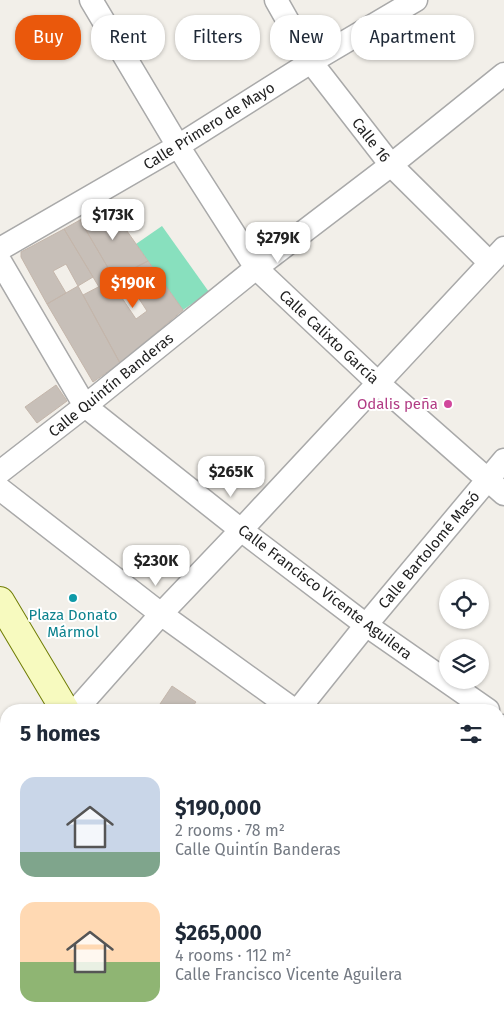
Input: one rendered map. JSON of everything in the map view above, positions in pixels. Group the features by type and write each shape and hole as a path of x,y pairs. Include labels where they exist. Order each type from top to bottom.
{"street":[{"name":"Calle Calixto García","path":"91,0 178,146 256,268 378,383 496,487"},
{"name":"Calle 16","path":"276,0 311,62 391,166 497,255"},
{"name":"Calle Primero de Mayo","path":"0,249 178,146 311,62 416,0"},
{"name":"Calle Quintín Banderas","path":"0,472 86,406 256,268 391,166 504,74"},
{"path":"81,704 161,614 497,255"},
{"name":"Calle Francisco Vicente Aguilera","path":"0,260 86,406 241,530 366,625 479,704"},
{"name":"Calle Bartolomé Masó","path":"301,704 366,625 496,487 504,460"},
{"path":"0,489 161,614 288,704"},
{"path":"0,601 60,704"}],"green space":[{"path":"162,226 209,292 183,310 136,244"}],"building":[{"path":"108,204 148,261 114,278 80,220"},
{"path":"80,220 114,278 99,287 64,229"},
{"path":"64,229 93,277 78,286 66,264 53,271 66,293 47,304 21,257 21,252"},
{"path":"148,261 183,310 120,363 83,295","holes":["132,288 147,311 136,319 120,295"]},
{"path":"78,286 120,363 93,382 47,304"},
{"path":"56,385 67,401 37,423 25,407"},
{"path":"172,686 196,702 194,704 160,704"}],"place":[{"name":"Odalis peña","path":"448,404"},
{"name":"Plaza Donato Mármol","path":"73,598"}]}
